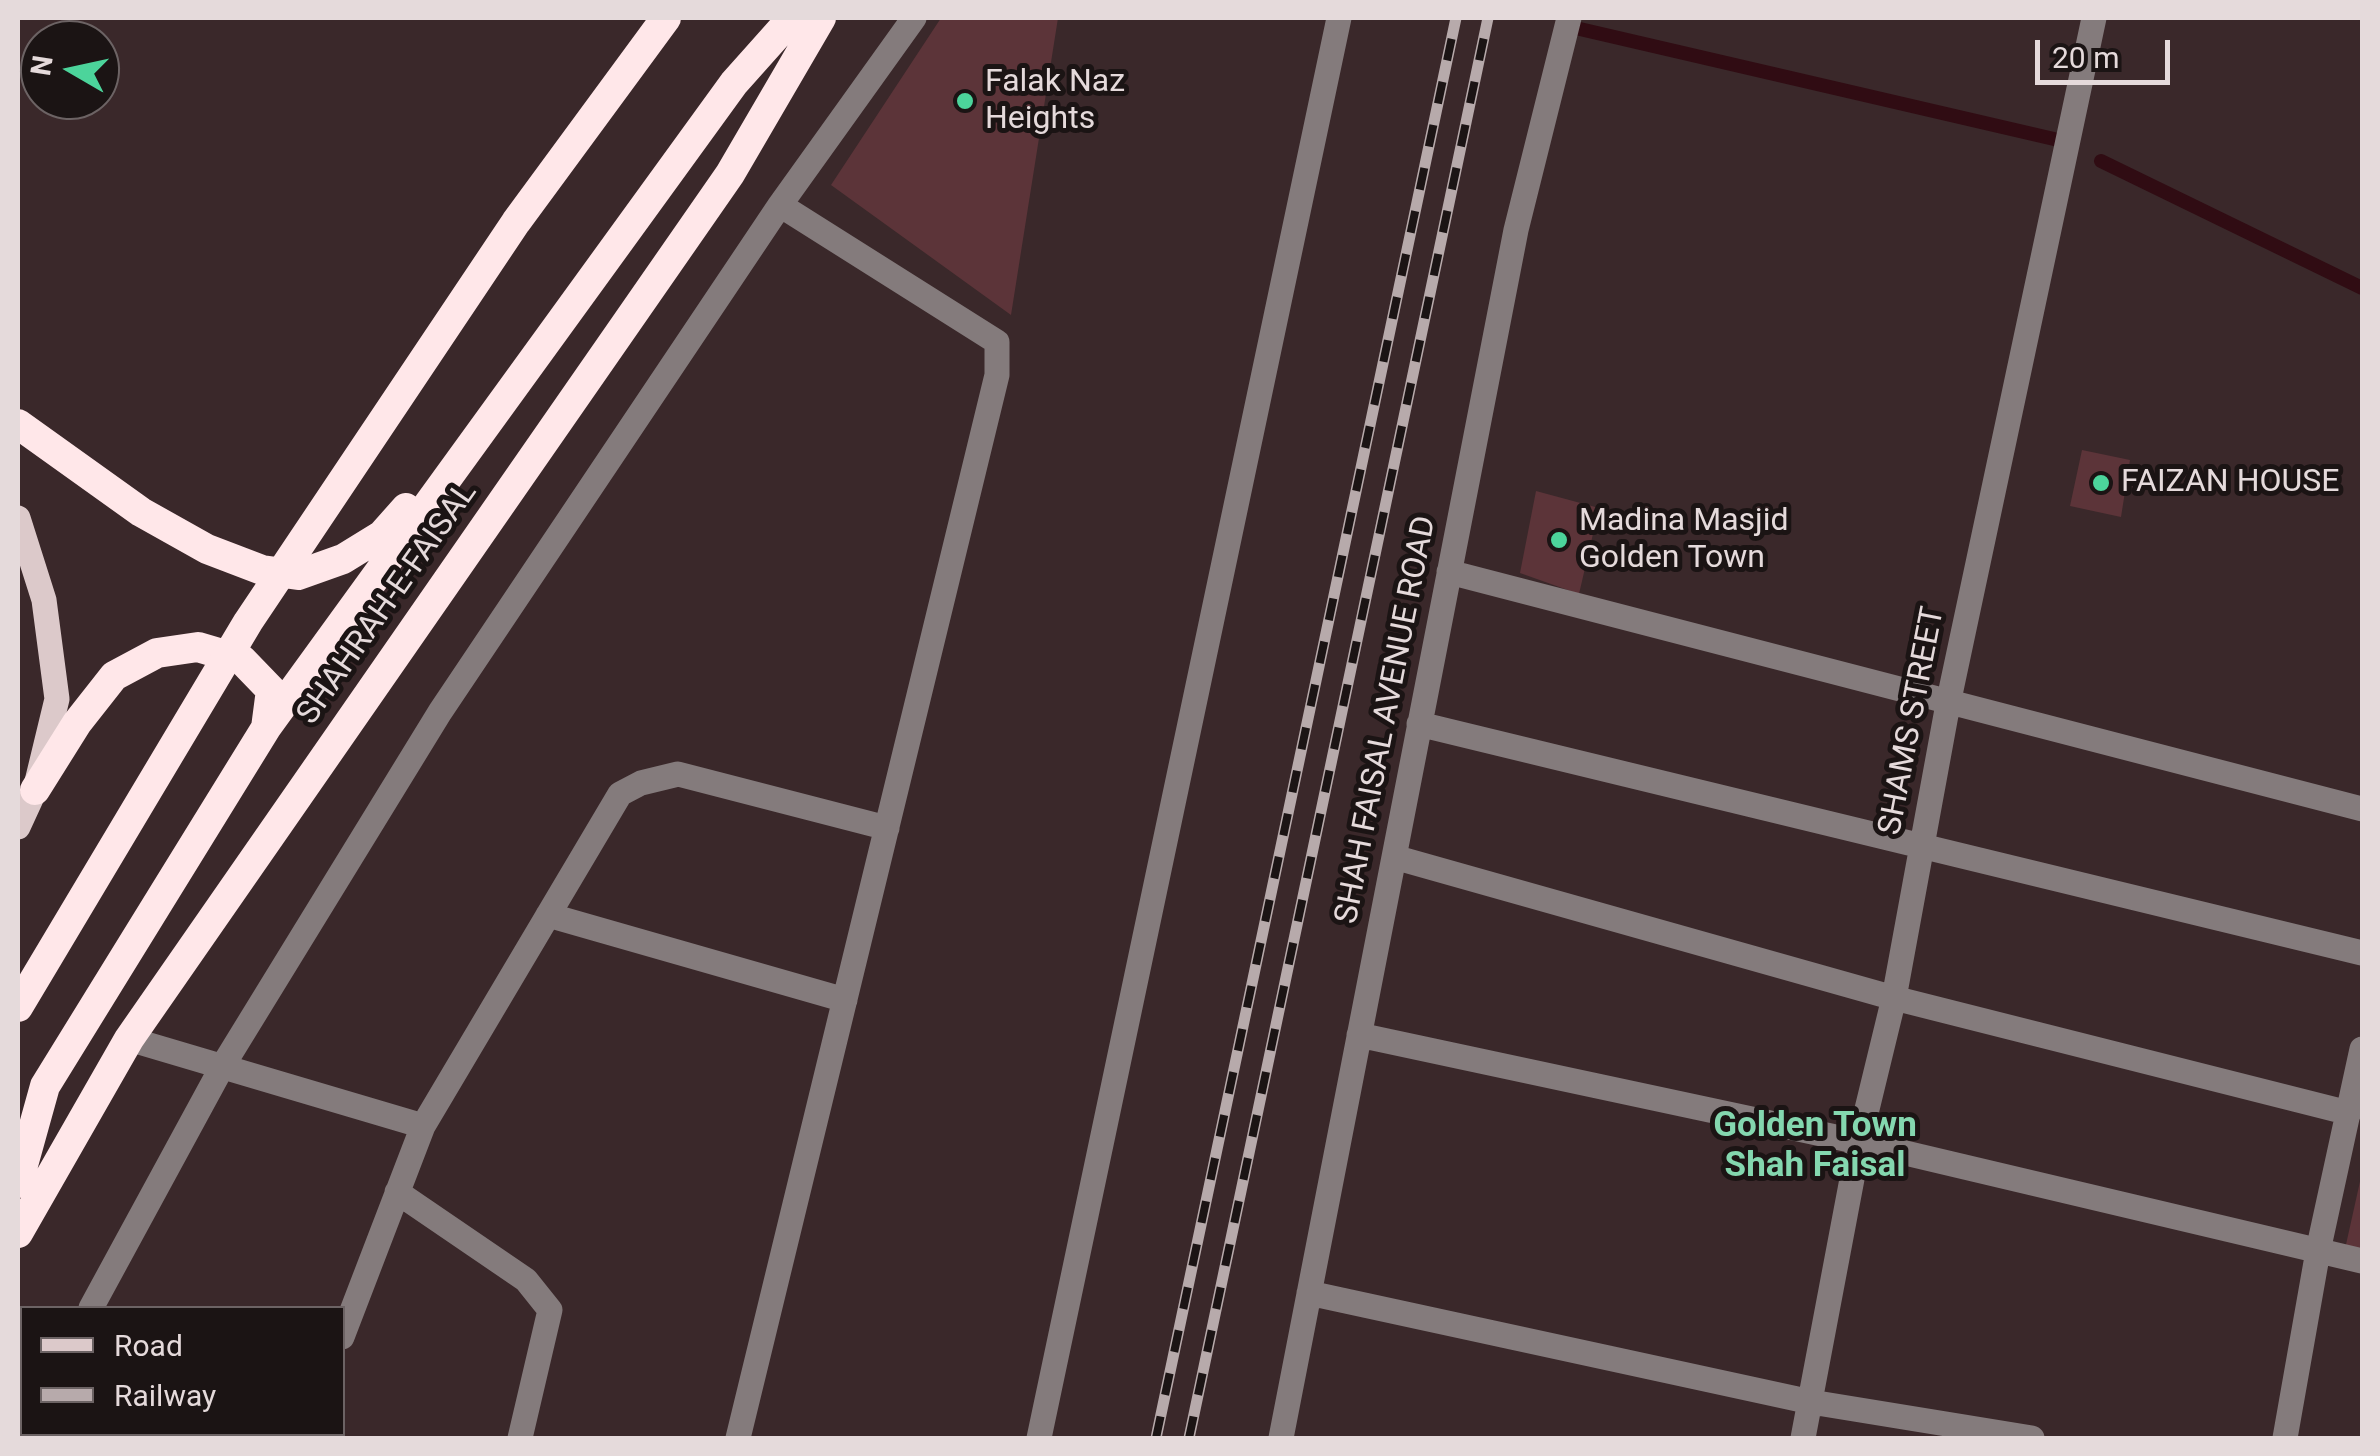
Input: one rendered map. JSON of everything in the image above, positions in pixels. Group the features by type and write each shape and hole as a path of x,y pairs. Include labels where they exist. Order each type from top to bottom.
{"highway":[{"path":"18,1007 248,622 516,222 666,18"},
{"path":"18,1183 45,1086 266,728 734,83 792,18"},
{"name":"SHAHRAH-E-FAISAL","path":"18,1233 129,1040 730,174 821,18"},
{"path":"18,424 141,512 206,549 262,570 298,576 343,559 382,535 509,393"},
{"path":"36,790 77,723 114,676 157,653 198,647 242,660 271,690 266,728"}],"main road":[{"path":"18,518 44,600 58,699 36,790 18,828"}],"street":[{"path":"91,1306 222,1067 440,712 780,206 914,18"},
{"path":"1039,1438 1340,18"},
{"name":"SHAH FAISAL AVENUE ROAD","path":"1280,1438 1516,230 1570,18"},
{"name":"SHAMS STREET","path":"1804,1438 1859,1142 1894,998 1948,704 2094,18"},
{"path":"738,1438 997,375 997,342 780,206"},
{"path":"1448,572 2362,809"},
{"path":"1419,724 2362,953"},
{"path":"345,1329 423,1126 620,794 641,783 678,774 887,828"},
{"path":"1394,857 1894,998 2349,1112"},
{"path":"548,915 845,1000"},
{"path":"1359,1035 1859,1142 2362,1261"},
{"path":"129,1040 423,1126"},
{"path":"2285,1438 2318,1251 2362,1049"},
{"path":"397,1192 526,1280 550,1310 520,1438"},
{"path":"1309,1293 1811,1402 2032,1438"}],"building":[{"name":"Falak Naz Heights","path":"941,18 1058,18 1011,315 831,185"},
{"name":"FAIZAN HOUSE","path":"2082,450 2130,460 2121,517 2070,506"},
{"name":"Madina Masjid Golden Town","path":"1536,491 1599,508 1579,594 1520,573"},
{"path":"2362,1177 2362,1253 2345,1249"}],"waterway":[{"path":"1567,26 2054,139"},
{"path":"2101,161 2362,288"}],"railway":[{"path":"1156,1438 1456,18"},
{"path":"1189,1438 1488,18"}],"place":[{"name":"Falak Naz Heights","path":"965,101"},
{"name":"FAIZAN HOUSE","path":"2101,483"},
{"name":"Madina Masjid Golden Town","path":"1559,540"}],"district":[{"name":"Golden Town Shah Faisal","path":"1815,1147"}]}
